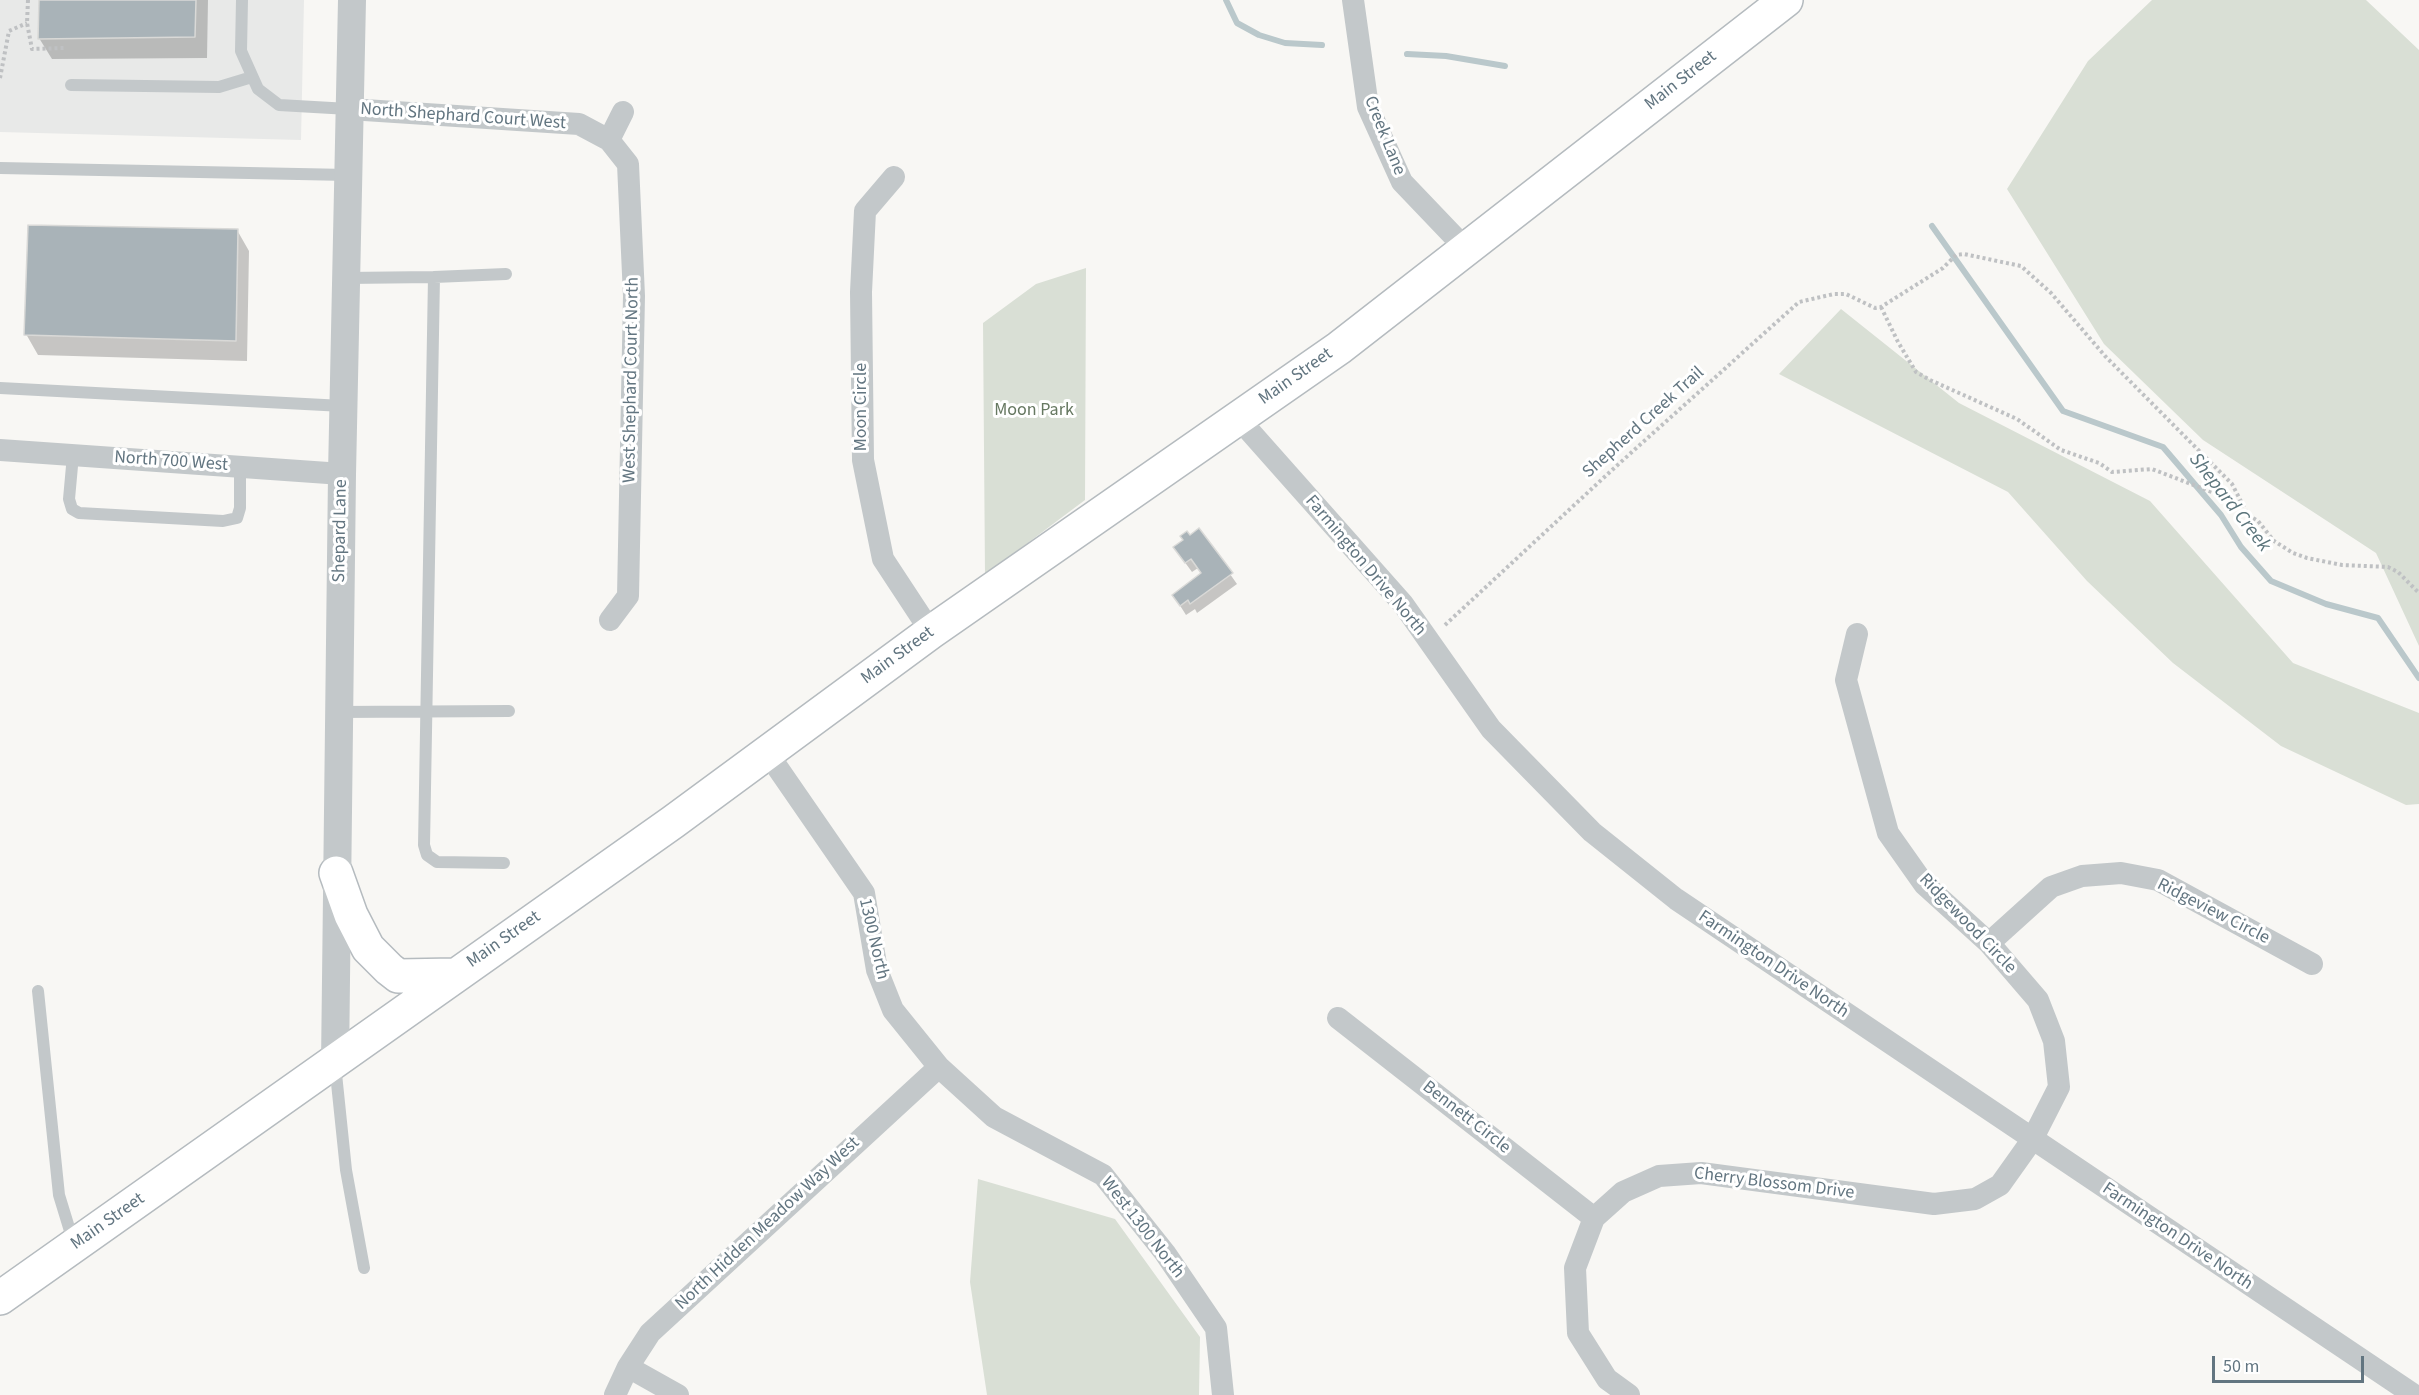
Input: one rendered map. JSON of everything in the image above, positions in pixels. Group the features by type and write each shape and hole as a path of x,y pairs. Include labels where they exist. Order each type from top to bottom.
{"main road":[{"name":"Main Street","path":"0,1298 673,822 766,751 931,632 1339,348 1786,0"},
{"path":"336,873 351,915 368,948 389,969 398,976 455,975"}],"street":[{"name":"Shepard Lane","path":"335,1063 338,712 352,0"},
{"name":"Creek Lane","path":"1353,0 1368,107 1402,182 1466,249"},
{"name":"North Shephard Court West","path":"349,109 579,124 609,140"},
{"path":"609,140 623,112"},
{"name":"West Shephard Court North","path":"609,140 628,164 634,296 628,596 610,620"},
{"name":"Moon Circle","path":"894,177 865,211 861,292 862,460 883,560 931,632"},
{"name":"Farmington Drive North","path":"1238,418 1403,604 1491,729 1592,832 1676,899 2414,1395"},
{"name":"North 700 West","path":"0,450 342,474"},
{"name":"Ridgewood Circle","path":"1857,634 1846,680 1888,833 1924,884 1989,943 2038,1000 2054,1041 2059,1087 2032,1140"},
{"name":"1300 North","path":"766,751 864,893 877,970 893,1010 939,1067"},
{"name":"Ridgeview Circle","path":"1989,943 2051,887 2082,876 2121,873 2158,880 2312,964"},
{"name":"Bennett Circle","path":"1338,1018 1594,1218"},
{"name":"North Hidden Meadow Way West","path":"615,1395 628,1367 650,1333 939,1067"},
{"name":"West 1300 North","path":"939,1067 994,1117 1102,1175 1165,1253 1216,1328 1223,1395"},
{"name":"Cherry Blossom Drive","path":"1629,1395 1607,1379 1578,1333 1575,1268 1594,1218 1623,1192 1659,1176 1701,1173 1934,1204 1975,1199 2000,1185 2032,1140"},
{"path":"628,1367 678,1395"}],"lane":[{"path":"242,0 241,51 258,89 279,105 349,109"},
{"path":"70,85 219,87 252,77"},
{"path":"0,168 348,175"},
{"path":"346,278 506,274"},
{"path":"434,277 424,845 427,855 437,862 504,863"},
{"path":"0,388 343,406"},
{"path":"73,455 69,499 72,509 79,513 223,521 237,518 240,508 240,467"},
{"path":"338,712 509,711"},
{"path":"38,991 59,1196 74,1246"},
{"path":"335,1063 346,1170 364,1268"}],"path":[{"path":"28,0 27,23 32,49 64,48"},
{"path":"0,78 9,31 27,23"},
{"path":"2243,504 2152,470 2143,468 2121,473 2112,472 2099,463 2061,450 2017,419 1930,380 1916,372 1881,307 1942,268 1956,255 1964,254 2021,266 2051,293 2105,356 2232,484 2243,504 2248,515 2258,521 2274,541 2293,553 2342,565 2388,567 2398,572 2419,593"},
{"name":"Shepherd Creek Trail","path":"1445,626 1594,486 1799,302 1834,294 1846,294 1875,308 1881,307"}],"shaded area":[{"path":"0,0 304,0 301,140 0,132"}],"green space":[{"path":"2152,0 2366,0 2419,50 2419,646 2376,553 2203,440 2104,344 2007,189 2088,61"},
{"name":"Moon Park","path":"1086,268 1085,500 985,575 983,323 1036,284"},
{"path":"1841,309 1959,403 2150,501 2293,663 2419,713 2419,804 2406,805 2281,746 2173,663 2087,581 2008,492 1779,374"},
{"path":"978,1179 1115,1219 1200,1337 1199,1395 987,1395 970,1282"}],"building":[{"path":"39,0 196,0 195,37 38,39"},
{"path":"28,225 238,229 236,341 24,335"},
{"path":"1199,528 1233,573 1190,604 1188,600 1180,606 1172,595 1201,573 1191,559 1185,563 1173,547 1183,540 1180,536 1187,531 1190,535"}],"waterway":[{"name":"Shepard Creek","path":"1226,0 1237,23 1259,35 1285,43 1322,45"},
{"name":"Shepard Creek","path":"1407,54 1446,56 1505,66"},
{"name":"Shepard Creek","path":"1932,226 2063,411 2163,447 2221,515 2241,547 2271,581 2326,604 2378,618 2419,678"}]}
